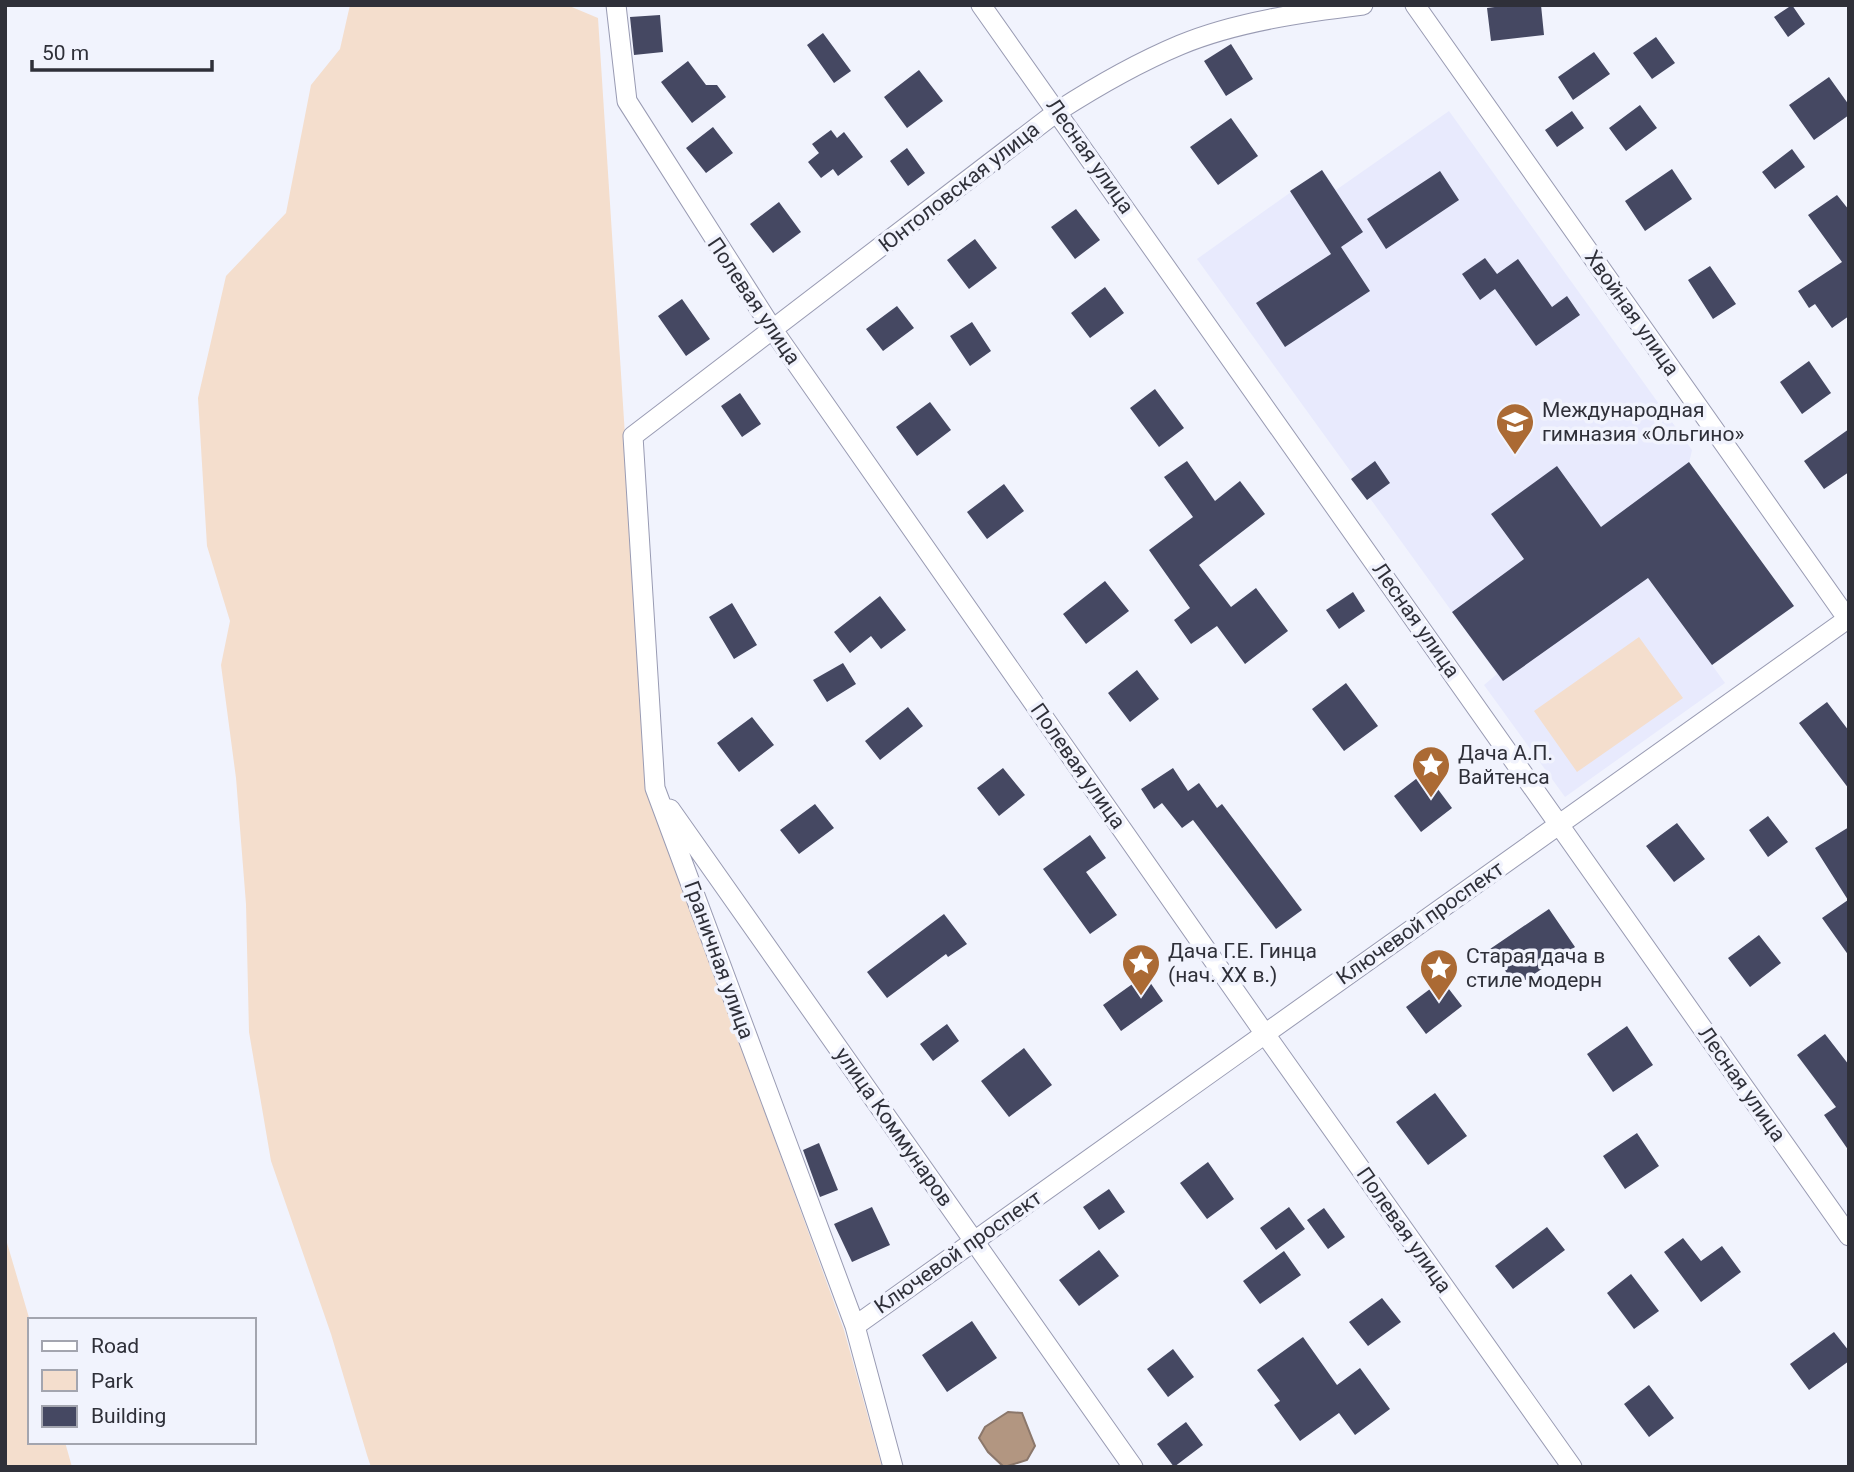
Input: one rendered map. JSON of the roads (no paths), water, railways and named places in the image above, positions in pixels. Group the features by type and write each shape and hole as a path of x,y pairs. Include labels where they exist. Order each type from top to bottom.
{"street":[{"name":"Полевая улица","path":"616,5 627,101 773,330 1265,1034 1572,1467"},
{"name":"Лесная улица","path":"981,5 1849,1236"},
{"name":"Юнтоловская улица","path":"633,436 1058,111 1105,81 1182,44 1292,14 1363,5"},
{"name":"Хвойная улица","path":"1415,5 1848,619"},
{"name":"Граничная улица","path":"633,436 655,788 855,1326 893,1467"},
{"name":"Ключевой проспект","path":"855,1326 1848,619"},
{"name":"улица Коммунаров","path":"655,788 1133,1467"}],"place":[{"name":"Международная гимназия «Ольгино»","path":"1515,456"},
{"name":"Дача А.П. Вайтенса","path":"1431,799"},
{"name":"Дача Г.Е. Гинца (нач. XX в.)","path":"1141,997"},
{"name":"Старая дача в стиле модерн","path":"1439,1002"}]}
